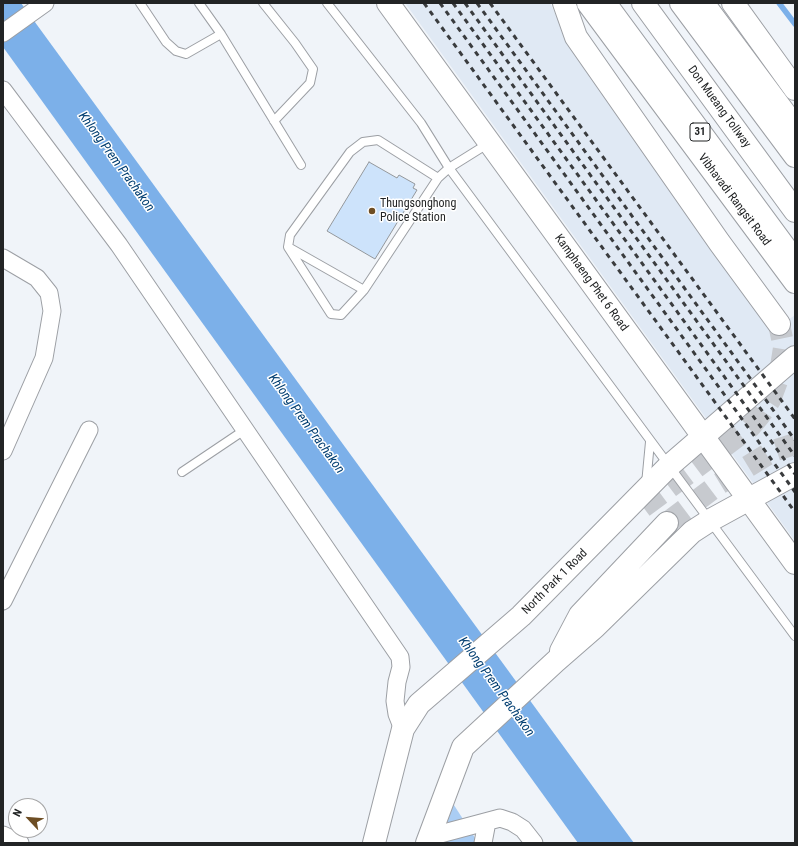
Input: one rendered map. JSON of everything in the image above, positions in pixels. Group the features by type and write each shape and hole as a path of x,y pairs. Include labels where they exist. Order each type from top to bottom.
{"main road":[{"name":"Kamphaeng Phet 6 Road","path":"388,3 702,437 795,562"},
{"path":"564,3 576,37 719,242 780,324"},
{"name":"Vibhavadi Rangsit Road","path":"588,3 795,282"},
{"name":"Vibhavadi Rangsit Road","path":"605,3 795,261"},
{"name":"Don Mueang Tollway","path":"643,3 795,211"},
{"path":"681,3 795,156"},
{"path":"702,3 795,127"},
{"path":"733,3 795,89"},
{"path":"644,499 669,466 758,388 768,382 795,357"},
{"path":"428,840 463,747 595,627 692,532 708,520 749,500 795,474"},
{"name":"North Park 1 Road","path":"374,843 403,729 419,704 521,616 644,499"},
{"path":"556,661 580,616 667,523"}],"street":[{"path":"3,33 45,3"},
{"path":"3,90 118,245 246,429 400,657 401,667 397,682 395,701 397,714 403,729"},
{"path":"3,258 37,278 49,293 52,311 44,358 3,451"},
{"path":"5,590 89,430"},
{"path":"428,840 500,818 512,822 522,829 534,843"},
{"path":"483,843 487,822"},
{"path":"3,835 20,843"}],"lane":[{"path":"140,3 166,42 176,51 186,54 221,34"},
{"path":"198,3 221,34 301,165"},
{"path":"263,3 295,43 313,69 310,83 274,121"},
{"path":"327,3 421,123 449,168 650,442 795,636"},
{"path":"438,178 378,140 363,142 350,152 290,235 288,247 331,314 341,315 364,290 438,178 449,168 490,142"},
{"path":"288,247 364,290"},
{"path":"182,472 246,429"},
{"path":"644,499 650,442"}],"shaded area":[{"path":"405,3 550,3 575,56 774,330 795,315 795,541"},
{"path":"452,802 477,841 477,843 443,843"}],"water":[{"name":"Khlong Prem Prachakon","path":"3,3 21,3 634,843 578,843 3,47"}],"building":[{"name":"Thungsonghong Police Station","path":"369,162 397,178 399,175 415,184 413,188 417,190 375,259 327,231"}],"waterway":[{"path":"779,3 795,24"}],"tunnel":[{"path":"643,507 750,427 760,415 770,400 780,373 784,348 779,324"},
{"path":"667,523 719,484 773,451 795,444"}],"railway":[{"path":"424,3 795,512"},
{"path":"440,3 795,492"},
{"path":"453,3 795,474"},
{"path":"465,3 795,456"},
{"path":"477,3 795,440"},
{"path":"490,3 795,419"}],"place":[{"name":"Thungsonghong Police Station","path":"372,211"}]}
